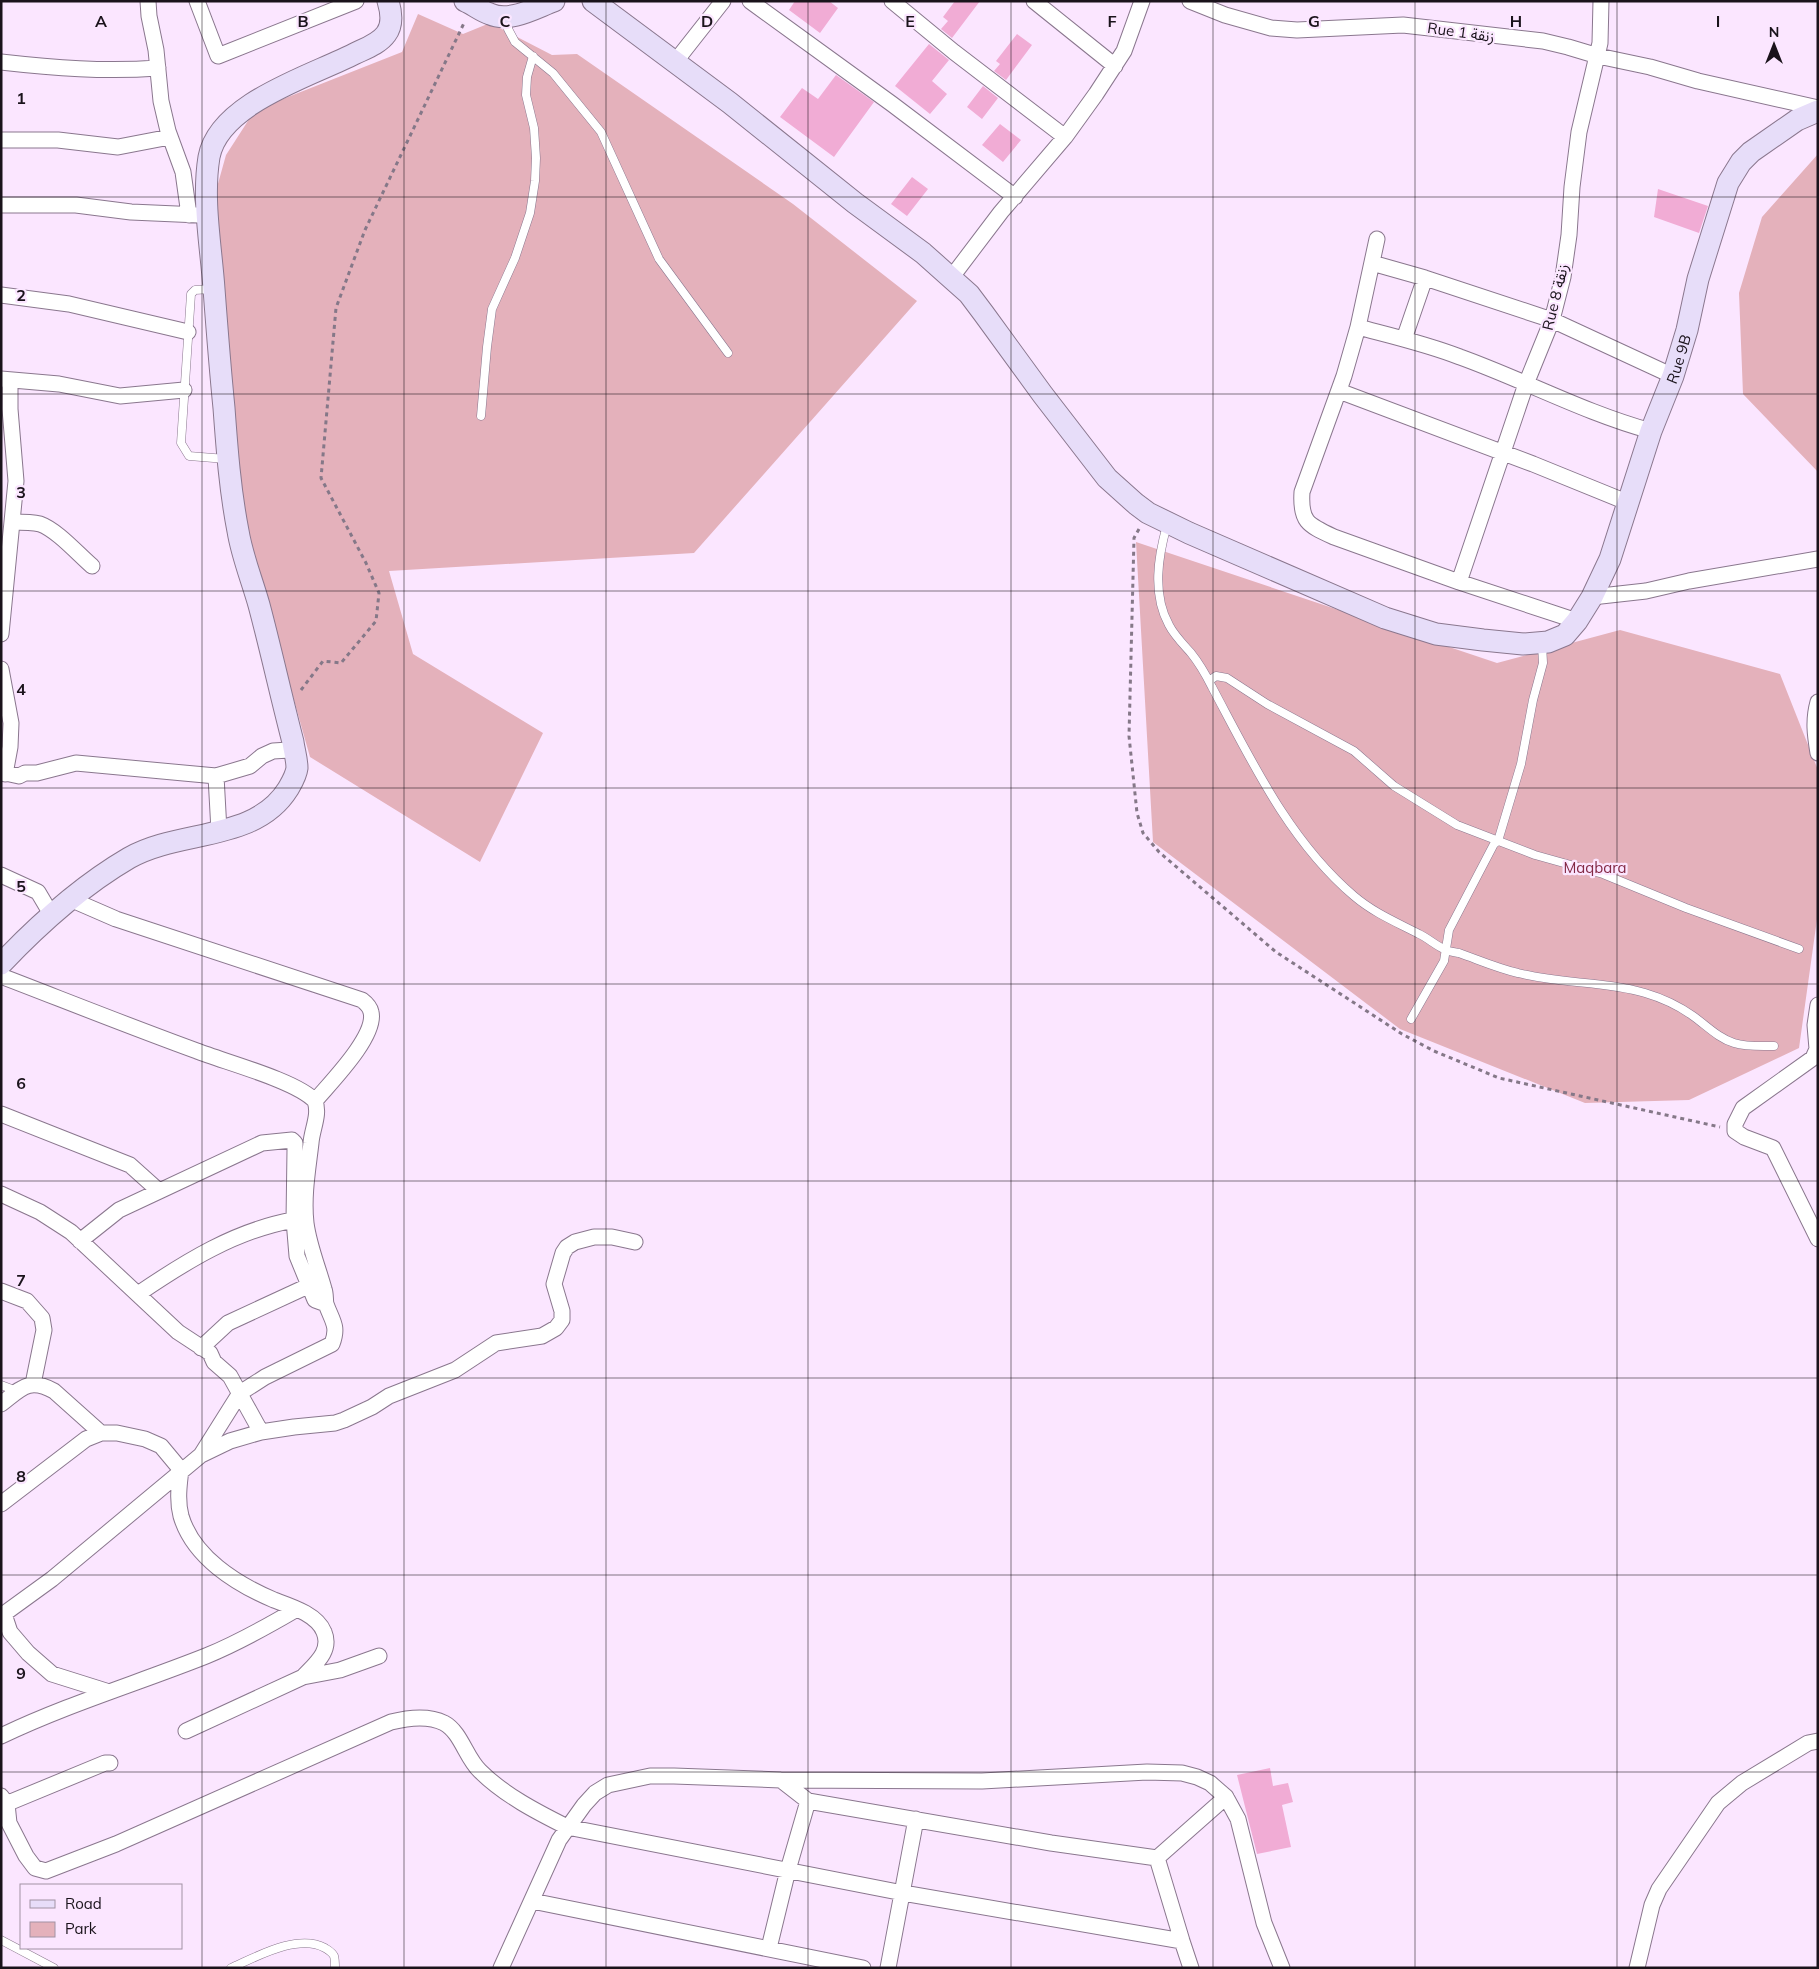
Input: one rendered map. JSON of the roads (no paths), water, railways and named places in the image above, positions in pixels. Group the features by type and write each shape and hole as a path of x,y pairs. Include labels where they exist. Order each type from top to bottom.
{"street":[{"path":"1,964 51,914 110,870 150,848 252,821 278,802 295,777 296,758 285,710 259,606 239,538 228,459 214,289 198,215 170,137 161,101 148,1"},
{"path":"197,1 218,56 356,1"},
{"path":"198,215 210,155 218,137 228,123 262,97 337,63 381,40 390,27 391,13 388,1"},
{"path":"469,3 490,14 508,17 554,1"},
{"path":"593,1 730,103 855,203 892,228 969,294 1107,478 1120,492 1148,513 1346,602 1403,625 1436,634 1523,644 1542,643 1571,628"},
{"path":"675,62 723,1"},
{"path":"750,1 892,104 1015,197"},
{"path":"892,1 1065,137"},
{"path":"1034,1 1116,66"},
{"path":"951,278 986,231 1065,137 1116,66 1142,1"},
{"name":"Rue 1 زنقة","path":"1190,1 1234,18 1272,28 1297,30 1389,24 1543,41 1818,110"},
{"name":"Rue 8 زنقة","path":"1459,582 1526,384 1552,320 1570,229 1572,187 1579,132 1598,56 1601,1"},
{"path":"1,62 82,70 158,68"},
{"name":"Rue 9B","path":"1571,628 1592,597 1610,559 1651,431 1673,376 1687,330 1698,279 1728,182 1741,162 1751,152 1797,120 1818,110"},
{"path":"1,140 58,140 104,147 118,147 170,137"},
{"path":"1,205 76,205 132,212 198,215"},
{"path":"1377,239 1358,327 1339,390 1302,492 1304,519 1314,528 1334,537 1459,582 1571,628"},
{"path":"1372,263 1425,278 1552,320 1673,376"},
{"path":"1404,339 1425,278"},
{"path":"1,295 69,304 188,332"},
{"path":"1358,327 1460,357 1622,423 1651,431"},
{"path":"1,634 16,468 6,380 59,384 120,396 184,390"},
{"path":"1339,390 1628,503"},
{"path":"12,522 43,526 61,538 92,566"},
{"path":"1592,597 1646,592 1689,581 1818,559"},
{"path":"1,669 11,722 10,747 3,773 19,776 76,763 216,776 250,766 262,756 273,751 289,750 296,758"},
{"path":"1818,702 1814,714 1814,733 1818,753"},
{"path":"216,776 219,831"},
{"path":"1,875 38,892 51,914"},
{"path":"70,899 116,919 354,996 364,1002 371,1012 372,1020 366,1036 315,1101 316,1115 311,1142 305,1201 308,1239 324,1290 326,1304 332,1315 336,1334 332,1344 265,1377 240,1393 200,1455"},
{"path":"1,976 276,1080 304,1092 315,1101"},
{"path":"1818,1005 1815,1025 1817,1049 1813,1058 1743,1108 1735,1124 1735,1131 1744,1137 1773,1148 1818,1239"},
{"path":"1,1114 130,1165 159,1191"},
{"path":"80,1240 119,1210 262,1142 292,1140 295,1150 294,1220 296,1256 315,1300 326,1304"},
{"path":"1,1194 40,1212 80,1240 178,1332 210,1353 214,1362 230,1376 261,1432"},
{"path":"138,1294 184,1263 208,1251 272,1224 294,1220"},
{"path":"106,1692 52,1674 28,1653 10,1632 2,1615 52,1579 200,1455 230,1441 261,1432 344,1420 372,1407 389,1396 455,1370 496,1343 533,1338 550,1332 562,1320 562,1311 554,1284 563,1253 567,1247 575,1242 594,1237 612,1237 635,1242"},
{"path":"201,1348 228,1323 308,1286"},
{"path":"1,1292 27,1301 42,1318 44,1330 33,1384"},
{"path":"1,1404 23,1386 33,1384 47,1387 101,1433"},
{"path":"1,1504 86,1439 101,1433 117,1433 145,1439 161,1446 181,1470 179,1484 181,1515 187,1532 200,1549 217,1567 231,1577 262,1594 297,1609 319,1624 324,1632 325,1651 318,1663 303,1677"},
{"path":"1,1736 106,1692 208,1655 265,1628 297,1609"},
{"path":"186,1731 303,1677 340,1670 379,1656"},
{"path":"110,1763 3,1802 9,1823 26,1856 36,1868 46,1871 124,1840 391,1722 408,1718 424,1719 443,1722 448,1726 458,1738 470,1760 492,1782 526,1804 567,1826 903,1893 1182,1942"},
{"path":"1637,1968 1652,1905 1659,1889 1718,1803 1742,1783 1808,1743 1818,1741"},
{"path":"501,1968 567,1826 595,1793 608,1785 650,1776 781,1780 982,1781 1165,1772 1182,1773 1197,1777 1210,1783 1226,1797 1238,1819 1264,1923 1282,1968"},
{"path":"781,1780 808,1801 1052,1843 1157,1858 1226,1797"},
{"path":"769,1948 788,1870 808,1801"},
{"path":"888,1968 916,1819"},
{"path":"1157,1858 1182,1942 1192,1968"},
{"path":"532,1901 863,1968"}],"lane":[{"path":"508,17 508,29 515,42 553,73 601,132 659,259 728,354"},
{"path":"482,416 492,309 530,214 535,181 534,128 526,95 527,76 533,56"},
{"path":"214,289 195,290 192,294 181,443 189,456 228,459"},
{"path":"1167,523 1160,548 1158,569 1162,606 1169,626 1192,654 1209,681 1258,770 1299,837 1320,864 1354,896 1384,917 1422,935 1446,950 1459,953 1494,967 1538,978 1612,986 1644,993 1670,1003 1692,1015 1721,1038 1735,1044 1774,1046"},
{"path":"1411,1019 1444,961 1449,930 1494,844 1498,841 1521,764 1533,700 1543,662 1542,643"},
{"path":"1209,681 1216,676 1227,678 1267,704 1354,751 1394,786 1457,825 1534,855 1603,874 1686,908 1799,949"},
{"path":"1,1385 17,1391"},
{"path":"1,1940 54,1968"},
{"path":"231,1968 269,1951 306,1943 318,1945 329,1950 333,1955 335,1968"}],"park label":[{"name":"Maqbara","path":"1595,867"}]}
